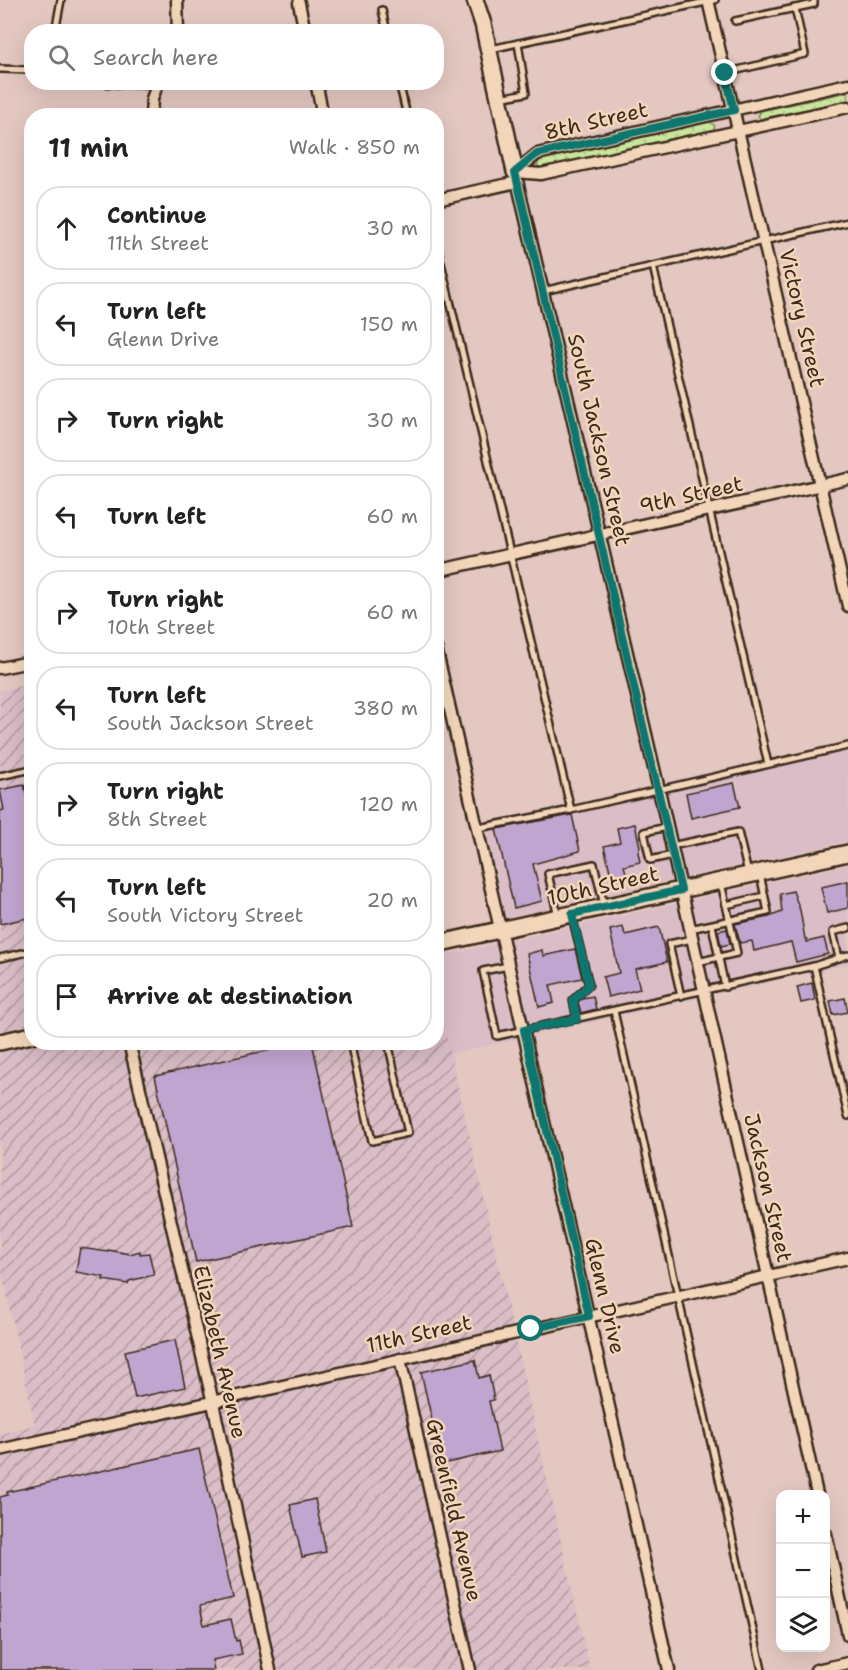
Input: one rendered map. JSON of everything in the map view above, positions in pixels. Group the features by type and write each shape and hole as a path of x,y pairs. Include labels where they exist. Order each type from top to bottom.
{"street":[{"path":"177,0 177,24"},
{"name":"South Jackson Street","path":"475,0 681,890"},
{"name":"Victory Street","path":"710,0 848,606"},
{"path":"299,3 303,24"},
{"name":"8th Street","path":"516,177 537,154 848,84"},
{"path":"151,108 156,90"},
{"path":"318,90 321,108"},
{"name":"8th Street","path":"444,198 516,177 542,174 848,107"},
{"name":"9th Street","path":"444,569 848,479"},
{"path":"0,668 24,663"},
{"name":"Glenn Drive","path":"444,683 669,1670"},
{"name":"10th Street","path":"444,942 848,853"},
{"name":"Jackson Street","path":"681,890 816,1490"},
{"path":"0,1042 24,1037"},
{"name":"Elizabeth Avenue","path":"131,1050 213,1403 270,1670"},
{"name":"11th Street","path":"0,1450 848,1258"},
{"name":"Greenfield Avenue","path":"400,1359 470,1670"},
{"path":"827,1544 848,1635"},
{"path":"816,1670 848,1663"}],"lane":[{"path":"56,24 61,0"},
{"path":"488,50 710,0"},
{"path":"735,21 814,4 813,0"},
{"path":"725,73 805,54 795,8"},
{"path":"382,10 385,24"},
{"path":"498,98 526,93 518,44"},
{"path":"0,69 24,70"},
{"path":"401,90 404,108"},
{"path":"543,291 848,222"},
{"path":"653,266 768,764"},
{"path":"444,276 570,810"},
{"path":"477,828 570,810 848,746"},
{"path":"0,776 24,771"},
{"path":"667,827 644,832 650,860 672,850 738,832 764,896 768,912 712,924 669,944 681,996"},
{"path":"577,1019 573,1000 589,985 548,874 594,864 604,907"},
{"path":"697,962 737,953 721,881"},
{"path":"726,905 764,896"},
{"path":"712,924 724,987"},
{"path":"839,958 833,932 848,928"},
{"path":"0,958 24,953"},
{"path":"510,965 483,971 497,1036 724,987 814,966 848,955"},
{"path":"814,966 848,1116"},
{"path":"614,1011 762,1670"},
{"path":"352,1050 372,1141 408,1133 390,1050"}],"shaded area":[{"path":"24,685 24,1026 0,1031 0,691"},
{"path":"848,744 848,841 491,921 470,828"},
{"path":"848,865 848,964 450,1054 444,1026 444,955"},
{"path":"444,1024 590,1670 0,1670 0,1434 35,1425 0,1263 0,1051 24,1046 24,1050 444,1050"}],"green space":[{"path":"848,92 848,100 761,119 758,116 761,111"},
{"path":"710,122 715,126 713,130 540,168 537,165 540,160"}],"building":[{"path":"734,783 740,807 691,818 686,793"},
{"path":"24,785 24,919 0,924 0,811 4,810 0,790"},
{"path":"572,815 580,851 533,864 542,901 514,908 496,829"},
{"path":"635,824 640,847 638,852 640,862 624,866 627,876 612,880 604,846 620,842 617,828"},
{"path":"848,881 848,908 827,913 821,887"},
{"path":"793,891 800,910 805,939 807,942 824,938 828,954 796,962 791,942 754,951 752,941 740,943 735,924 782,912 780,894"},
{"path":"623,927 625,935 659,927 667,962 635,969 640,989 608,997 603,977 619,973 610,930"},
{"path":"727,929 730,944 721,946 718,931"},
{"path":"575,949 582,978 550,985 554,1003 539,1007 527,954 542,950 543,956"},
{"path":"812,983 815,1000 801,1003 797,987"},
{"path":"593,996 596,1009 581,1013 578,1002 582,998"},
{"path":"845,998 848,1012 833,1015 830,1001"},
{"path":"269,1050 314,1050 353,1227 196,1262 155,1076"},
{"path":"80,1248 130,1254 140,1251 140,1254 149,1253 154,1275 129,1281 128,1284 76,1272"},
{"path":"175,1340 185,1387 135,1398 125,1351"},
{"path":"475,1360 479,1378 489,1375 494,1400 489,1401 500,1451 442,1464 421,1372"},
{"path":"199,1449 233,1598 200,1606 204,1625 231,1619 236,1641 239,1640 242,1654 212,1660 214,1670 0,1670 0,1497 8,1495 7,1492"},
{"path":"315,1499 326,1552 302,1557 290,1505"}],"route":[{"path":"531,1329 589,1316 524,1030 577,1019 573,1000 589,985 572,914 681,890 515,172 537,154 734,110 725,73"}]}
